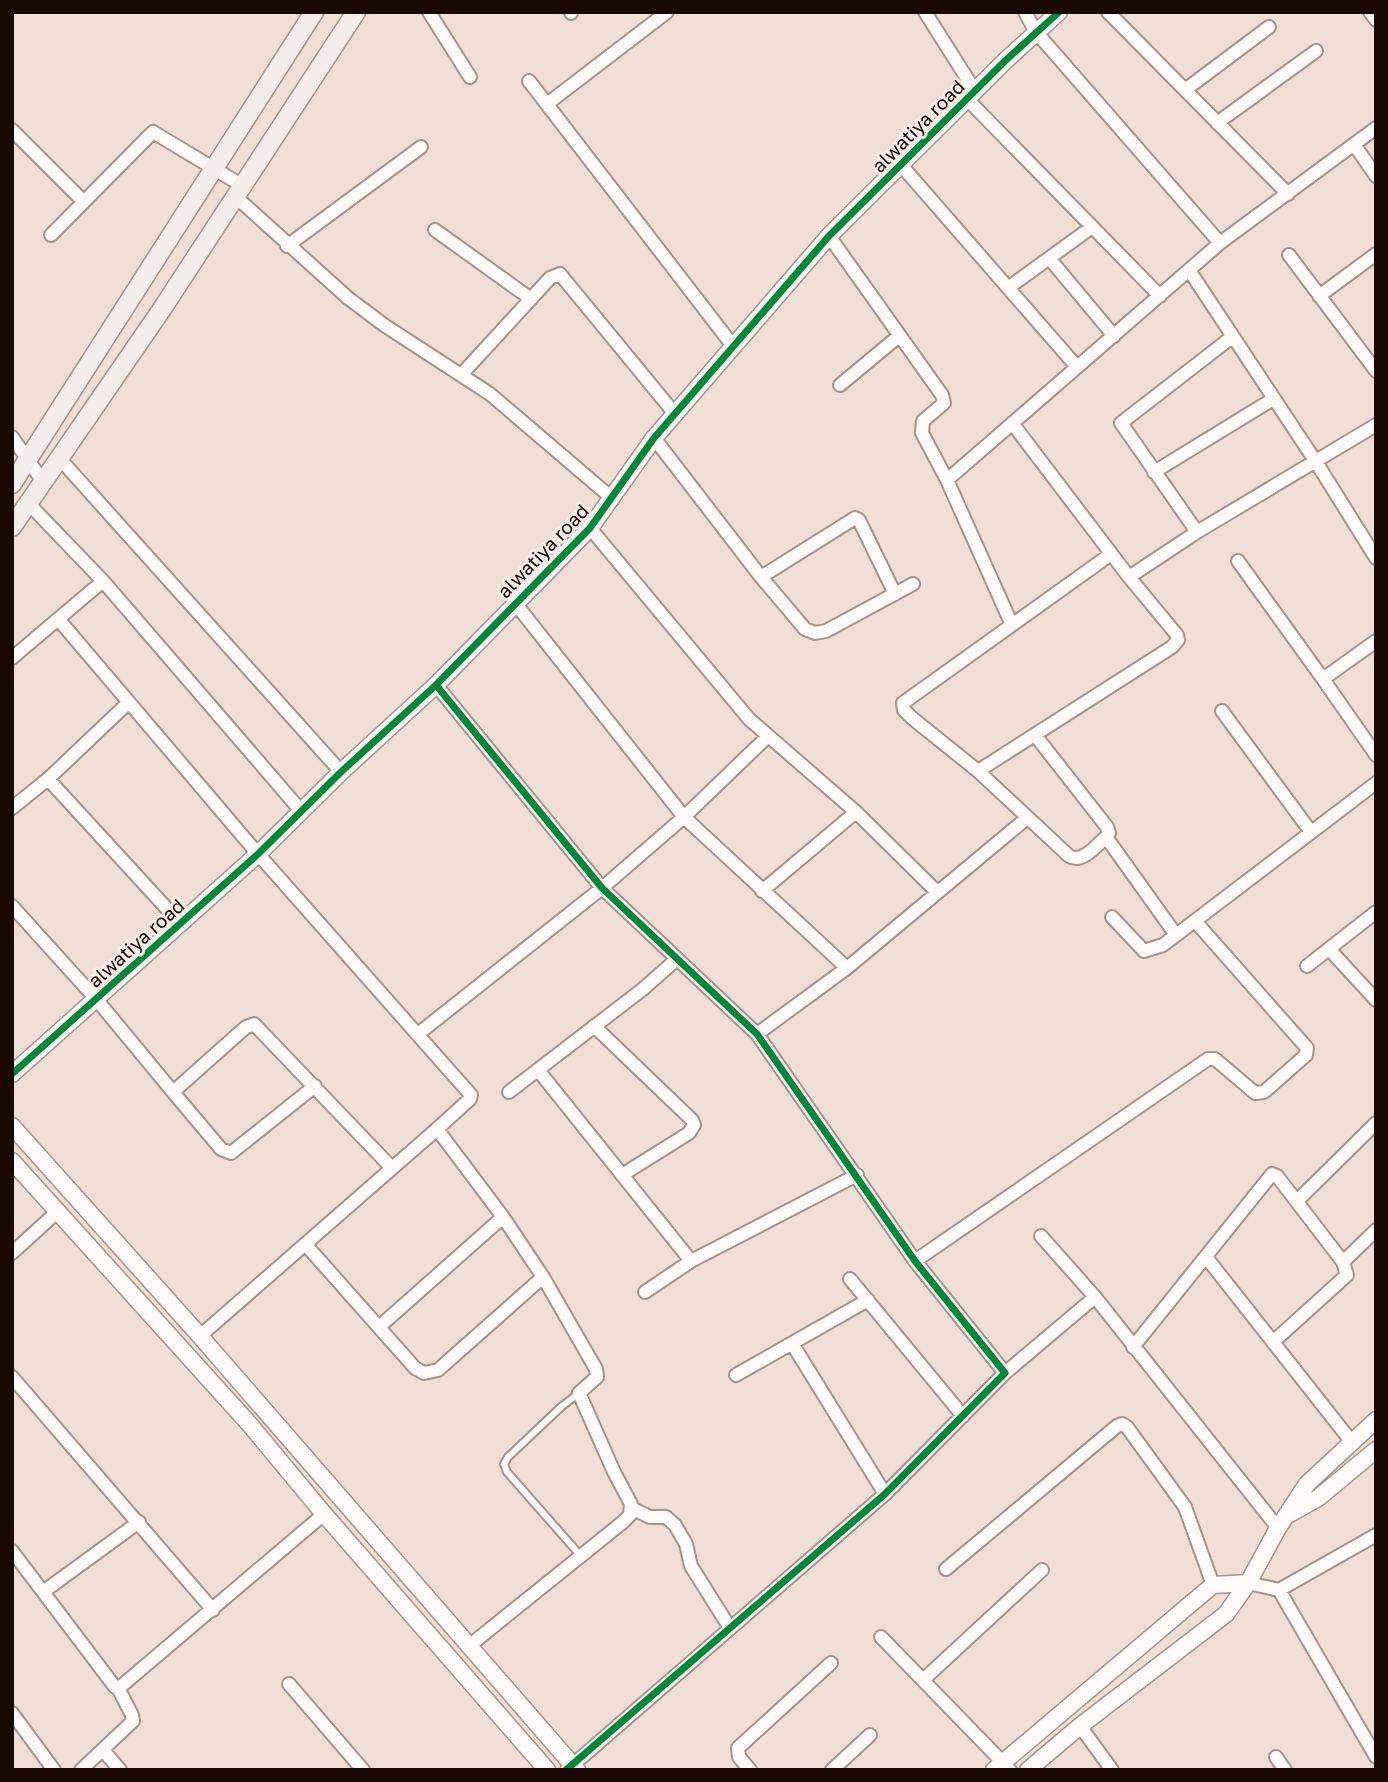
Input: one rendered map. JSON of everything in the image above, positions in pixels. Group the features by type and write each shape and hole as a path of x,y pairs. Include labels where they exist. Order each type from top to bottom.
{"main road":[{"path":"12,484 314,12"},
{"path":"12,527 239,192 356,12"}],"street":[{"path":"429,12 470,77"},
{"path":"547,104 667,12"},
{"path":"925,12 971,95 1092,227 1160,296"},
{"path":"1025,12 1036,32 1220,243"},
{"name":"alwatiya road","path":"12,1074 181,924 436,685 590,528 654,438 829,236 1059,12"},
{"path":"1108,12 1288,194"},
{"path":"1370,12 1376,20"},
{"path":"1185,90 1269,27"},
{"path":"1217,123 1316,51"},
{"path":"529,81 733,346"},
{"path":"947,480 1220,243 1376,128"},
{"path":"12,130 83,201"},
{"path":"51,235 153,132 214,170 239,192 288,246 348,298 384,325 490,394 613,499"},
{"path":"288,246 421,146"},
{"path":"1355,146 1376,176"},
{"path":"901,165 1077,368"},
{"path":"1008,288 1092,227"},
{"path":"435,230 531,299"},
{"path":"829,236 944,400 941,407 923,421 922,433 947,480 1012,625"},
{"path":"1319,296 1376,254"},
{"path":"1289,256 1376,371"},
{"path":"1049,258 1114,336"},
{"path":"1189,270 1376,558"},
{"path":"461,374 550,278 560,274 675,414"},
{"path":"840,385 900,336"},
{"path":"1197,532 1121,423 1233,337"},
{"path":"1154,472 1273,399"},
{"path":"978,771 1176,644 1178,640 1177,635 1111,554 1012,423"},
{"path":"1129,577 1197,532 1376,425"},
{"path":"12,437 44,483"},
{"path":"654,438 761,577 805,629 815,633 826,631 913,584"},
{"path":"60,458 341,772"},
{"path":"29,504 103,581 302,812"},
{"path":"761,577 855,518 859,520 895,594"},
{"path":"590,528 742,711 767,737 856,812 937,892"},
{"path":"1035,736 1107,827 1109,833 1106,837 1080,859 1074,859 978,771 912,718 904,709 904,703 1111,554"},
{"path":"1238,561 1376,755"},
{"path":"12,659 103,581"},
{"path":"515,603 684,817 846,968"},
{"path":"59,620 258,853 471,1095 438,1129 391,1167 200,1336"},
{"path":"1322,679 1376,641"},
{"path":"436,685 602,888 757,1034 915,1261 1005,1373"},
{"path":"12,807 48,779 129,702"},
{"path":"1222,711 1311,832"},
{"path":"418,1034 602,888 684,817 767,737"},
{"path":"48,779 181,924"},
{"path":"1112,917 1144,951 1163,945 1376,783"},
{"path":"762,891 856,812"},
{"path":"757,1034 846,968 1027,818"},
{"path":"1106,837 1176,935"},
{"path":"12,906 97,1000 221,1149 231,1153 315,1086"},
{"path":"1307,966 1376,912"},
{"path":"915,1261 1208,1059 1215,1059 1259,1094 1306,1055 1307,1048 1289,1024 1195,921"},
{"path":"1329,948 1376,1000"},
{"path":"509,1093 677,960"},
{"path":"173,1092 246,1027 254,1024 391,1167"},
{"path":"594,1026 692,1120 694,1125 689,1133 622,1175"},
{"path":"538,1070 691,1261"},
{"path":"1297,1201 1376,1123"},
{"path":"12,1126 200,1336 572,1768 885,1494 1005,1373 1096,1297"},
{"path":"438,1129 543,1277 597,1374 579,1393 631,1508 630,1515 623,1522 469,1646"},
{"path":"12,1161 251,1426 547,1770"},
{"path":"645,1292 691,1261 857,1175"},
{"path":"1133,1347 1269,1176 1277,1176 1343,1262 1347,1271 1345,1278 1273,1342"},
{"path":"12,1252 57,1212"},
{"path":"379,1326 503,1217"},
{"path":"1343,1262 1376,1230"},
{"path":"1041,1236 1096,1297 1133,1347 1282,1522"},
{"path":"306,1245 415,1368 424,1373 438,1370 543,1277"},
{"path":"1206,1257 1352,1441"},
{"path":"850,1279 963,1416"},
{"path":"736,1375 868,1300"},
{"path":"793,1345 885,1494"},
{"path":"12,1377 213,1610"},
{"path":"1028,1770 1080,1726 1226,1614 1248,1583 1307,1484 1376,1420"},
{"path":"946,1569 1122,1424 1185,1507 1213,1585"},
{"path":"1282,1522 1318,1498 1376,1450"},
{"path":"631,1508 642,1515 666,1517 675,1525 688,1550 691,1566 730,1628"},
{"path":"118,1688 122,1688 324,1514"},
{"path":"43,1592 139,1522"},
{"path":"881,1637 1002,1767 1213,1585 1248,1583 1279,1590 1373,1542"},
{"path":"12,1551 118,1688 132,1715 133,1721 81,1770"},
{"path":"923,1680 1042,1570"},
{"path":"1279,1590 1376,1757"},
{"path":"750,1770 739,1757 738,1748 831,1663"},
{"path":"289,1684 363,1770"},
{"path":"12,1713 54,1770"},
{"path":"1080,1726 1112,1770"},
{"path":"832,1770 870,1735"},
{"path":"103,1750 120,1770"},
{"path":"1276,1757 1285,1770"}],"lane":[{"path":"579,1393 561,1406 504,1464 507,1472 580,1555"}],"cycle path":[{"path":"12,1074 258,854 341,772 436,685 590,528 654,438 829,236 1006,60 1059,12"},
{"path":"436,685 602,888 757,1034 915,1261 1005,1373 885,1494 566,1770"}]}
